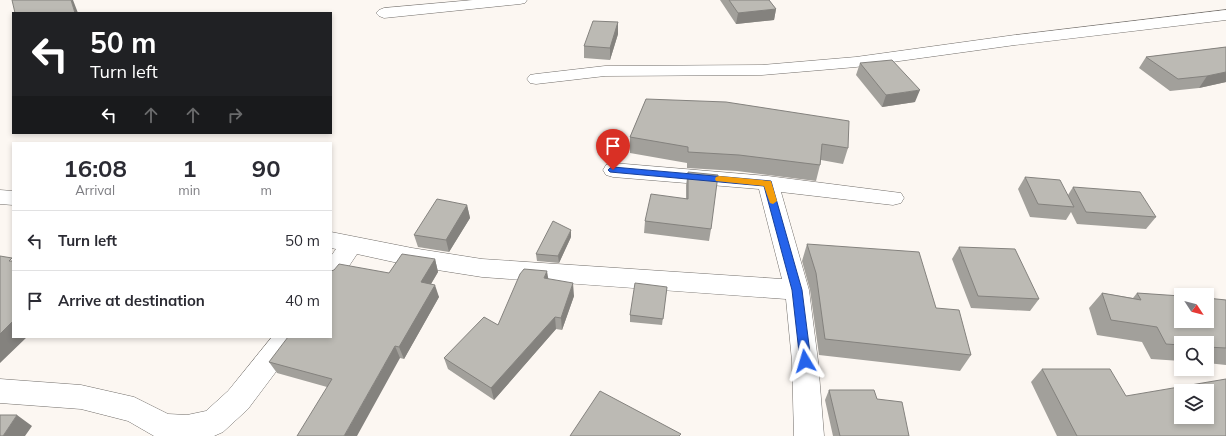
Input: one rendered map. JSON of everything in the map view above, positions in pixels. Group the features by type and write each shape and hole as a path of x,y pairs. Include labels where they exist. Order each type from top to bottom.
{"street":[{"path":"384,12 520,0"},
{"path":"1210,4 1226,15"},
{"path":"536,79 605,72 762,70 856,62 1015,40 1226,15"},
{"path":"613,170 768,183 893,198"},
{"path":"768,183 797,290 805,361 809,436"},
{"path":"0,197 12,198"},
{"path":"332,272 342,242 412,257 482,268 797,290"},
{"path":"0,390 81,397 134,410 165,427 187,428 213,423 238,400 286,338"}],"building":[{"path":"12,0 71,0 75,12 15,12"},
{"path":"729,0 769,0 776,9 738,13"},
{"path":"593,21 618,22 610,48 584,46"},
{"path":"1226,47 1226,72 1207,76 1178,79 1146,57"},
{"path":"892,60 920,90 886,95 860,63"},
{"path":"646,99 726,102 849,121 848,148 822,144 820,165 739,155 688,152 688,147 630,137"},
{"path":"688,172 718,175 711,229 645,221 651,194 688,199"},
{"path":"1025,177 1060,180 1074,207 1038,204"},
{"path":"1073,187 1140,192 1156,217 1086,212"},
{"path":"437,199 467,205 446,240 414,235"},
{"path":"553,221 571,230 558,256 536,254"},
{"path":"807,244 919,252 936,308 959,310 971,355 825,339 816,273"},
{"path":"959,247 1015,249 1039,299 978,296"},
{"path":"402,254 435,259 421,282 435,285 399,347 395,346 344,436 297,436 332,379 269,362 287,338 332,338 332,271 339,264 389,273"},
{"path":"0,256 12,258 9,261 12,261 12,322 0,334"},
{"path":"524,269 547,271 544,278 573,283 561,318 555,317 491,388 444,358 484,317 498,325 520,274"},
{"path":"635,283 667,287 663,319 630,315"},
{"path":"1102,293 1141,300 1137,293 1174,296 1174,328 1214,328 1214,299 1226,300 1226,348 1214,347 1214,336 1174,336 1174,345 1166,344 1157,327 1111,320"},
{"path":"1042,369 1110,369 1126,396 1174,388 1174,424 1214,424 1214,384 1197,384 1226,379 1226,436 1077,436"},
{"path":"829,390 874,390 877,399 902,402 909,436 840,436"},
{"path":"600,391 681,434 679,436 570,436"},
{"path":"0,415 17,415 3,436 0,436"}],"slow traffic":[{"path":"719,179 768,183 773,201"}],"route":[{"path":"613,170 768,183 797,290 805,361"}]}
